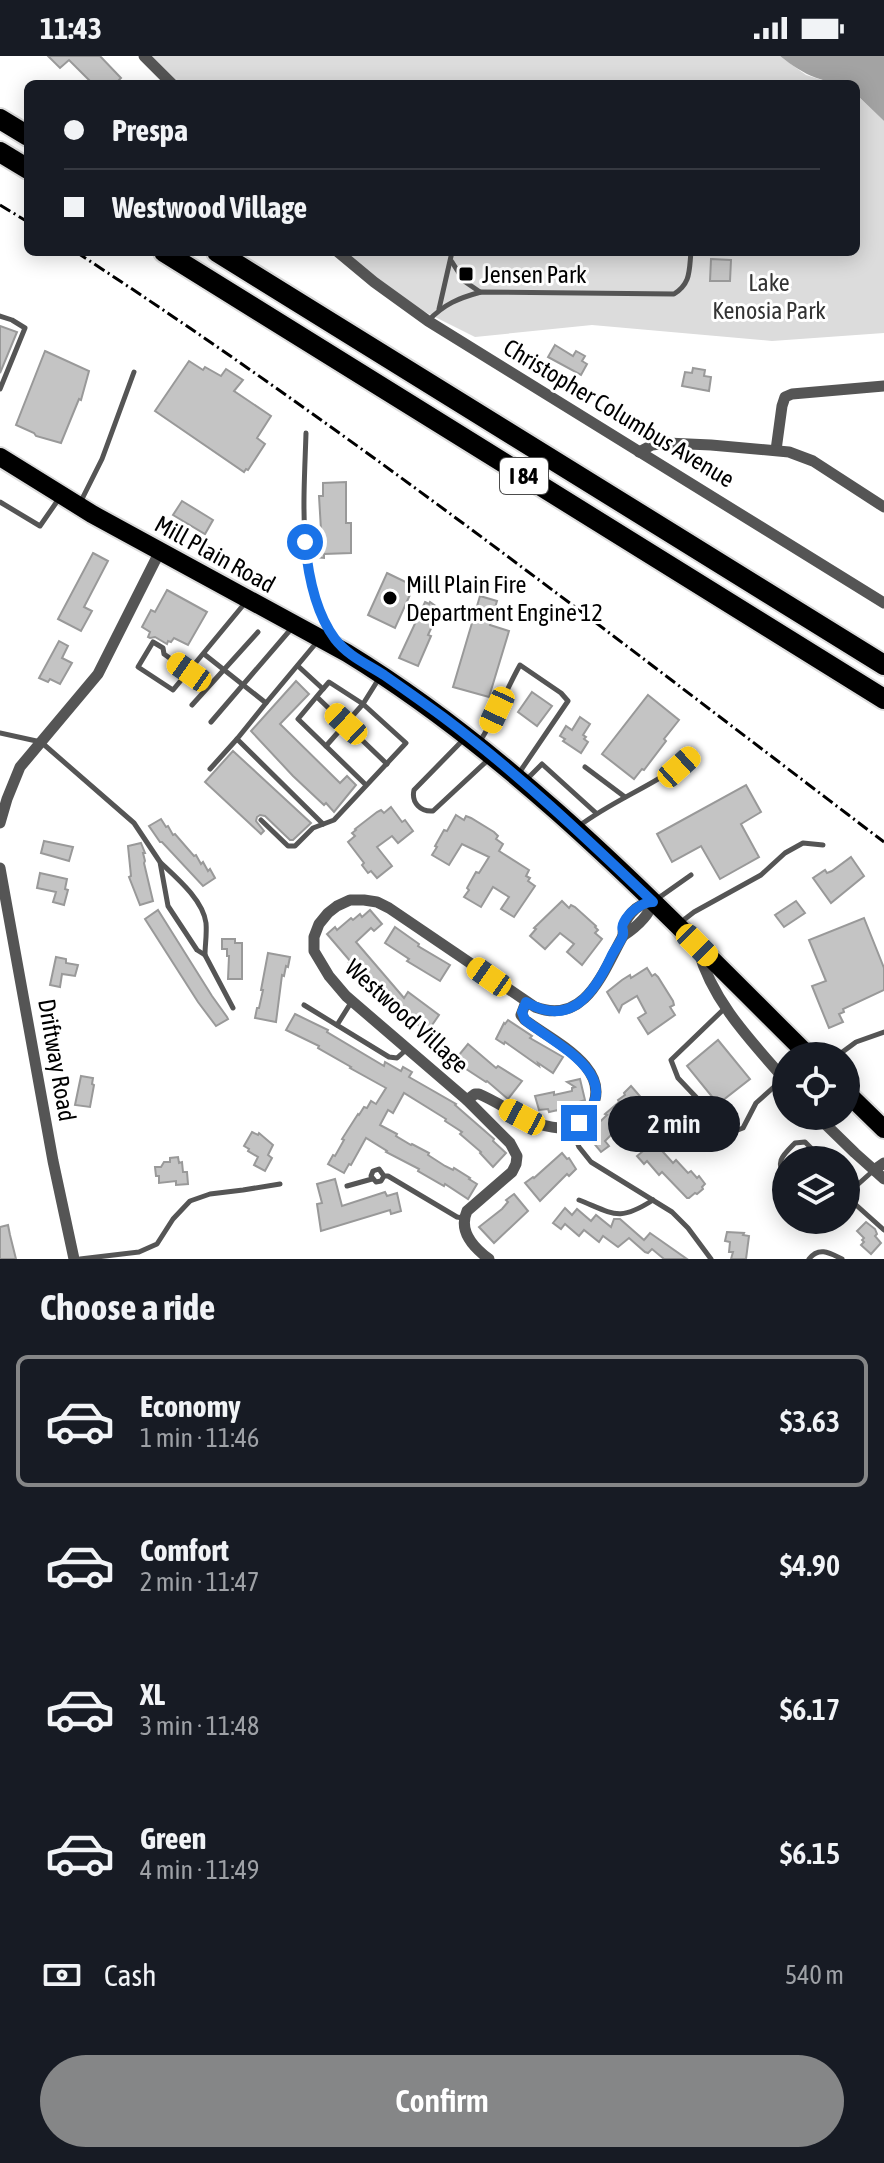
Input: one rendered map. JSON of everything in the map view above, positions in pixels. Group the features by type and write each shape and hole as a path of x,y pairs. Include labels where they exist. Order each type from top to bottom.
{"highway":[{"path":"0,119 24,134"},
{"path":"0,152 24,167"},
{"name":"I 84","path":"170,256 884,699"},
{"name":"I 84","path":"223,256 884,665"}],"main road":[{"name":"Mill Plain Road","path":"0,457 78,506 382,674 479,745 653,902 795,1042"},
{"path":"860,1106 884,1129"}],"street":[{"path":"144,56 168,80"},
{"name":"Christopher Columbus Avenue","path":"343,256 391,296 428,321 884,603"},
{"path":"776,450 785,397 884,386"},
{"path":"639,452 652,445 667,443 798,454 884,507"},
{"path":"0,823 20,767 98,674 160,551"},
{"name":"Driftway Road","path":"0,868 53,1161 77,1259"},
{"name":"Westwood Village","path":"464,1218 467,1211 515,1169 516,1153 467,1100 352,1001 329,976 313,944 319,924 328,913 344,903 377,902 526,1002 553,1012 574,1006 594,989 623,936 650,912 653,902"},
{"name":"Mill Plain Road","path":"697,945 706,975 725,1007 772,1063"},
{"name":"Westwood Village","path":"467,1100 479,1094 541,1124 559,1128 570,1127 583,1120 593,1105 596,1093 594,1079 578,1057 525,1020 521,1015 526,1002"},
{"path":"834,1130 879,1166 884,1179"},
{"path":"464,1218 470,1241 489,1259"}],"lane":[{"path":"439,310 452,256"},
{"path":"428,321 459,298 481,292 674,294 684,287 690,256"},
{"path":"451,260 464,281 481,292"},
{"path":"0,316 25,328 0,389"},
{"path":"78,506 102,459 134,372"},
{"path":"306,433 304,524 309,572 326,626 347,653"},
{"path":"0,502 40,526 60,495"},
{"path":"189,672 153,642 138,667 173,690 189,672 204,654 248,599"},
{"path":"211,722 295,624"},
{"path":"192,705 258,632"},
{"path":"210,769 320,638"},
{"path":"204,654 266,703"},
{"path":"479,745 414,790 412,797 416,805 433,811 479,745 488,730 520,665 561,693 568,701 534,751 520,780"},
{"path":"298,666 323,689"},
{"path":"326,746 363,704 382,674"},
{"path":"261,820 288,846 295,846 313,828 334,820 406,743 363,704 329,682 298,719 366,785"},
{"path":"317,697 387,764"},
{"path":"0,733 41,742 134,823 160,862 199,906 206,921 205,955 233,1008"},
{"path":"237,739 323,824"},
{"path":"575,829 596,813 679,767 695,753"},
{"path":"520,780 542,764 596,813"},
{"path":"585,767 625,797"},
{"path":"677,925 694,912 761,875 785,853 803,843 823,845"},
{"path":"160,862 168,906 197,950 205,955"},
{"path":"653,902 691,875"},
{"path":"337,1025 352,1001"},
{"path":"304,1005 389,1057 397,1058 408,1048"},
{"path":"725,1007 671,1060 678,1078 730,1133 743,1128 756,1103 772,1090"},
{"path":"856,1042 884,1032"},
{"path":"570,1127 579,1147 591,1162 672,1212 711,1259"},
{"path":"860,1182 879,1166"},
{"path":"372,1179 371,1173 376,1169 381,1170 384,1176"},
{"path":"384,1176 464,1218"},
{"path":"347,1186 372,1179 379,1182 384,1176"},
{"path":"77,1259 139,1252 157,1244 173,1219 190,1201 210,1194 280,1184"},
{"path":"579,1200 613,1214 626,1215 653,1200"},
{"path":"860,1209 884,1230"},
{"path":"809,1259 812,1254 826,1251 842,1259"}],"green space":[{"path":"145,56 780,56 806,75 822,80 167,80"},
{"name":"Lake Kenosia Park","path":"860,98 884,121 884,333 772,341 592,325 475,337 409,304 339,256 860,256"}],"shaded area":[{"path":"780,56 884,56 884,121 860,98 860,80 824,80 798,69"}],"building":[{"path":"48,56 100,56 121,78 89,80 69,60 60,68"},
{"path":"711,259 731,260 730,281 710,281"},
{"path":"0,326 17,332 0,373"},
{"path":"555,345 573,356 576,351 585,356 582,361 587,364 581,375 548,357"},
{"path":"45,351 89,371 81,400 61,443 36,436 16,425"},
{"path":"189,361 221,376 226,369 243,380 234,391 271,416 257,438 265,444 248,470 244,472 155,411"},
{"path":"693,368 705,370 704,376 711,377 709,391 682,386 685,372 692,373"},
{"path":"346,482 346,523 351,523 351,553 314,557 314,531 321,530 319,496 323,496 323,483"},
{"path":"182,501 213,520 205,534 173,515"},
{"path":"93,553 108,561 84,607 92,611 81,631 58,619"},
{"path":"387,573 414,586 395,628 368,615"},
{"path":"167,590 207,612 188,645 174,638 167,644 155,637 150,638 150,632 142,627"},
{"path":"480,596 497,601 490,625 509,631 489,697 453,687"},
{"path":"425,602 440,609 418,666 399,658"},
{"path":"59,641 68,646 62,658 72,663 60,684 39,678"},
{"path":"296,681 309,694 280,724 340,783 347,776 356,785 334,812 293,776 251,731"},
{"path":"532,692 552,706 537,726 518,712"},
{"path":"648,695 679,720 644,770 634,779 602,754"},
{"path":"580,717 590,724 583,735 588,742 581,753 560,736 566,726 572,730"},
{"path":"233,751 311,823 293,840 260,815 256,821 264,831 261,834 205,782"},
{"path":"746,785 761,812 741,824 759,857 720,879 701,846 672,862 657,834"},
{"path":"391,807 413,831 398,843 392,836 377,847 392,866 377,878 371,871 368,873 348,842 355,836 352,833 355,829 377,812 381,810 384,813"},
{"path":"456,815 464,820 466,816 471,818 494,832 498,836 496,839 503,844 499,851 529,870 526,876 535,886 514,917 501,909 509,897 493,887 481,907 464,897 476,872 479,873 489,857 462,844 449,865 432,855 444,830 447,831"},
{"path":"161,819 215,878 203,886 160,842 149,826"},
{"path":"44,841 73,847 69,861 41,853"},
{"path":"141,843 153,901 140,905 129,877 128,846"},
{"path":"851,857 864,876 831,903 813,878 825,870 827,873 832,871"},
{"path":"40,873 67,879 64,905 53,902 56,892 37,888"},
{"path":"562,901 569,908 571,905 575,907 596,926 598,930 595,933 602,939 582,965 567,952 574,944 560,933 545,949 530,936 534,928"},
{"path":"796,901 805,913 784,927 775,915"},
{"path":"158,910 228,1019 216,1026 145,919"},
{"path":"370,910 382,924 374,931 371,928 356,942 404,998 408,992 439,1015 428,1031 395,1011 400,1003 387,994 380,1000 355,973 351,962 327,934"},
{"path":"864,918 884,968 884,990 843,1009 844,1012 839,1014 843,1022 829,1028 812,986 826,981 809,940"},
{"path":"395,927 418,946 450,965 440,981 385,943"},
{"path":"222,939 235,939 235,943 242,943 242,979 228,979 229,956 227,949 222,949"},
{"path":"268,953 290,957 282,975 276,1022 255,1018"},
{"path":"56,957 78,965 75,976 62,974 60,987 50,985"},
{"path":"647,968 652,976 655,974 658,977 673,1001 674,1005 670,1007 675,1015 648,1034 638,1018 646,1013 637,996 622,1005 619,1012 607,992 630,975 631,978"},
{"path":"295,1014 328,1030 384,1066 385,1062 401,1071 403,1067 412,1072 409,1077 456,1104 494,1139 506,1153 493,1167 460,1134 462,1132 404,1093 393,1113 388,1110 380,1125 470,1178 477,1184 468,1199 366,1138 344,1173 328,1164 358,1114 371,1101 376,1104 386,1088 319,1046 286,1030"},
{"path":"508,1020 532,1036 530,1038 563,1057 553,1073 496,1039"},
{"path":"718,1040 750,1079 718,1104 687,1066"},
{"path":"468,1044 496,1068 498,1066 522,1081 508,1099 487,1081 454,1061"},
{"path":"81,1076 93,1078 90,1107 75,1105"},
{"path":"580,1079 585,1100 576,1103 577,1109 558,1113 558,1110 539,1110 535,1096 572,1091 575,1087 567,1082"},
{"path":"631,1086 646,1103 605,1141 609,1146 601,1152 587,1135"},
{"path":"252,1132 259,1133 273,1145 268,1155 272,1158 265,1171 254,1165 258,1157 244,1146"},
{"path":"654,1142 673,1163 676,1160 688,1173 691,1171 697,1178 699,1176 705,1184 703,1189 687,1198 662,1172 659,1175 647,1161 644,1164 637,1156"},
{"path":"562,1153 576,1169 540,1201 525,1183"},
{"path":"178,1157 183,1172 187,1172 188,1184 176,1185 176,1181 159,1183 155,1167"},
{"path":"335,1179 342,1206 385,1192 387,1196 397,1193 401,1211 391,1214 390,1210 321,1231 317,1204 322,1203 317,1184"},
{"path":"514,1194 528,1211 494,1243 479,1227 502,1209 508,1202 506,1200"},
{"path":"565,1208 572,1215 577,1209 591,1221 596,1215 611,1227 614,1219 620,1219 644,1240 650,1233 687,1259 664,1259 652,1249 645,1252 629,1238 618,1247 603,1236 599,1242 584,1230 579,1236 565,1224 561,1229 553,1223"},
{"path":"866,1222 875,1229 875,1236 881,1243 871,1254 861,1245 864,1238 860,1228"},
{"path":"8,1225 16,1259 0,1259 0,1227"},
{"path":"727,1232 749,1236 746,1259 731,1259 733,1252 729,1252 730,1242 725,1241"}],"railway":[{"path":"0,205 24,220"},
{"path":"82,256 384,465 884,842"}],"place":[{"name":"Jensen Park","path":"466,274"},
{"name":"Mill Plain Fire Department Engine 12","path":"390,598"}],"route":[{"path":"305,542 319,610 326,626 347,653 382,674 478,744 653,902 641,904 624,921 623,936 594,989 581,1002 558,1012 542,1010 526,1002 522,1012 525,1020 578,1057 594,1079 596,1099 590,1112 579,1123"}]}
